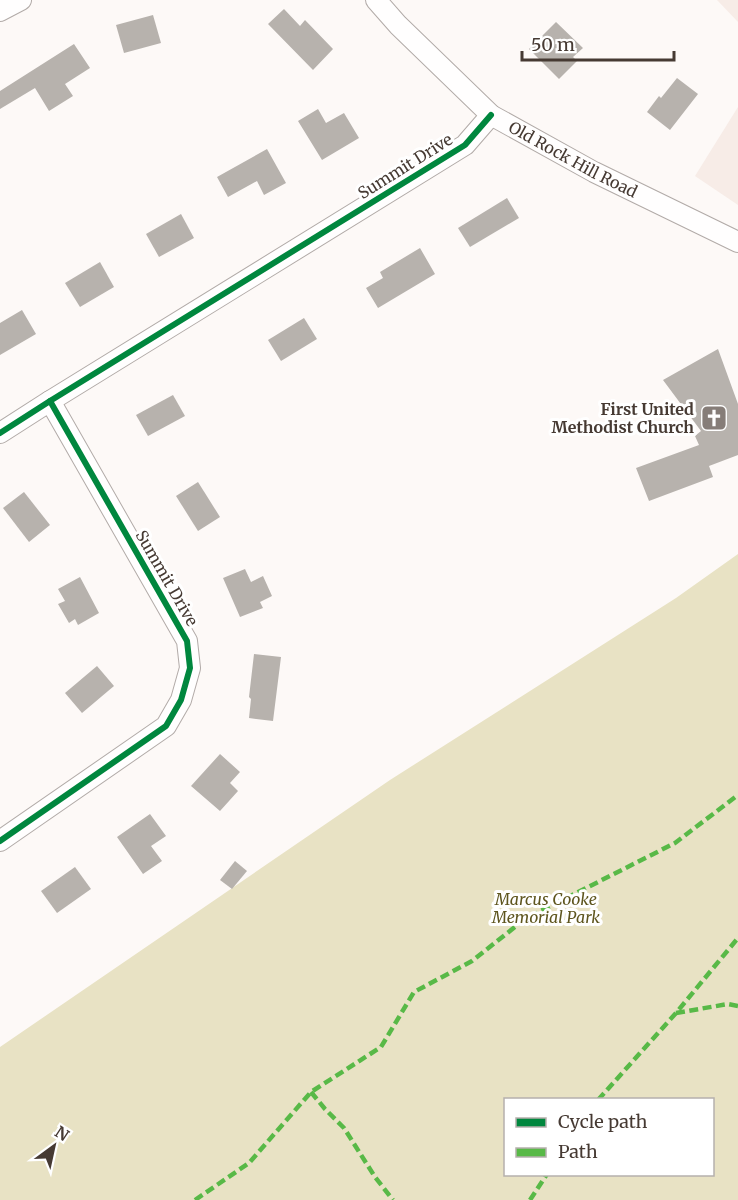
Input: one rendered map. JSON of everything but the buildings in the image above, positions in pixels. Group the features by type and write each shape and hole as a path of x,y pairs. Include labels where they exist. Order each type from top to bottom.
{"street":[{"path":"0,11 21,0"},
{"name":"Old Rock Hill Road","path":"376,0 398,25 491,115 594,172 738,242"},
{"name":"Summit Drive","path":"0,433 465,145 491,115"},
{"name":"Summit Drive","path":"0,841 166,726 181,700 190,668 187,641 50,400"}],"shaded area":[{"path":"717,0 738,0 738,22"},
{"path":"738,107 738,205 695,176"}],"green space":[{"name":"Marcus Cooke Memorial Park","path":"738,554 738,1200 0,1200 0,1047 390,780 676,598"}],"marked path":[{"path":"195,1200 249,1163 311,1092 381,1047 414,992 472,961 525,919 675,843 738,795"},
{"path":"600,1098 676,1013 738,938"},
{"path":"676,1013 728,1004 738,1006"},
{"path":"311,1092 344,1128 375,1177 393,1200"},
{"path":"530,1200 546,1176"}],"cycle path":[{"path":"50,401 465,145 491,115"},
{"path":"0,433 50,401 187,641 190,668 181,700 166,726 0,841"}],"place":[{"name":"First United Methodist Church","path":"714,418"}]}
